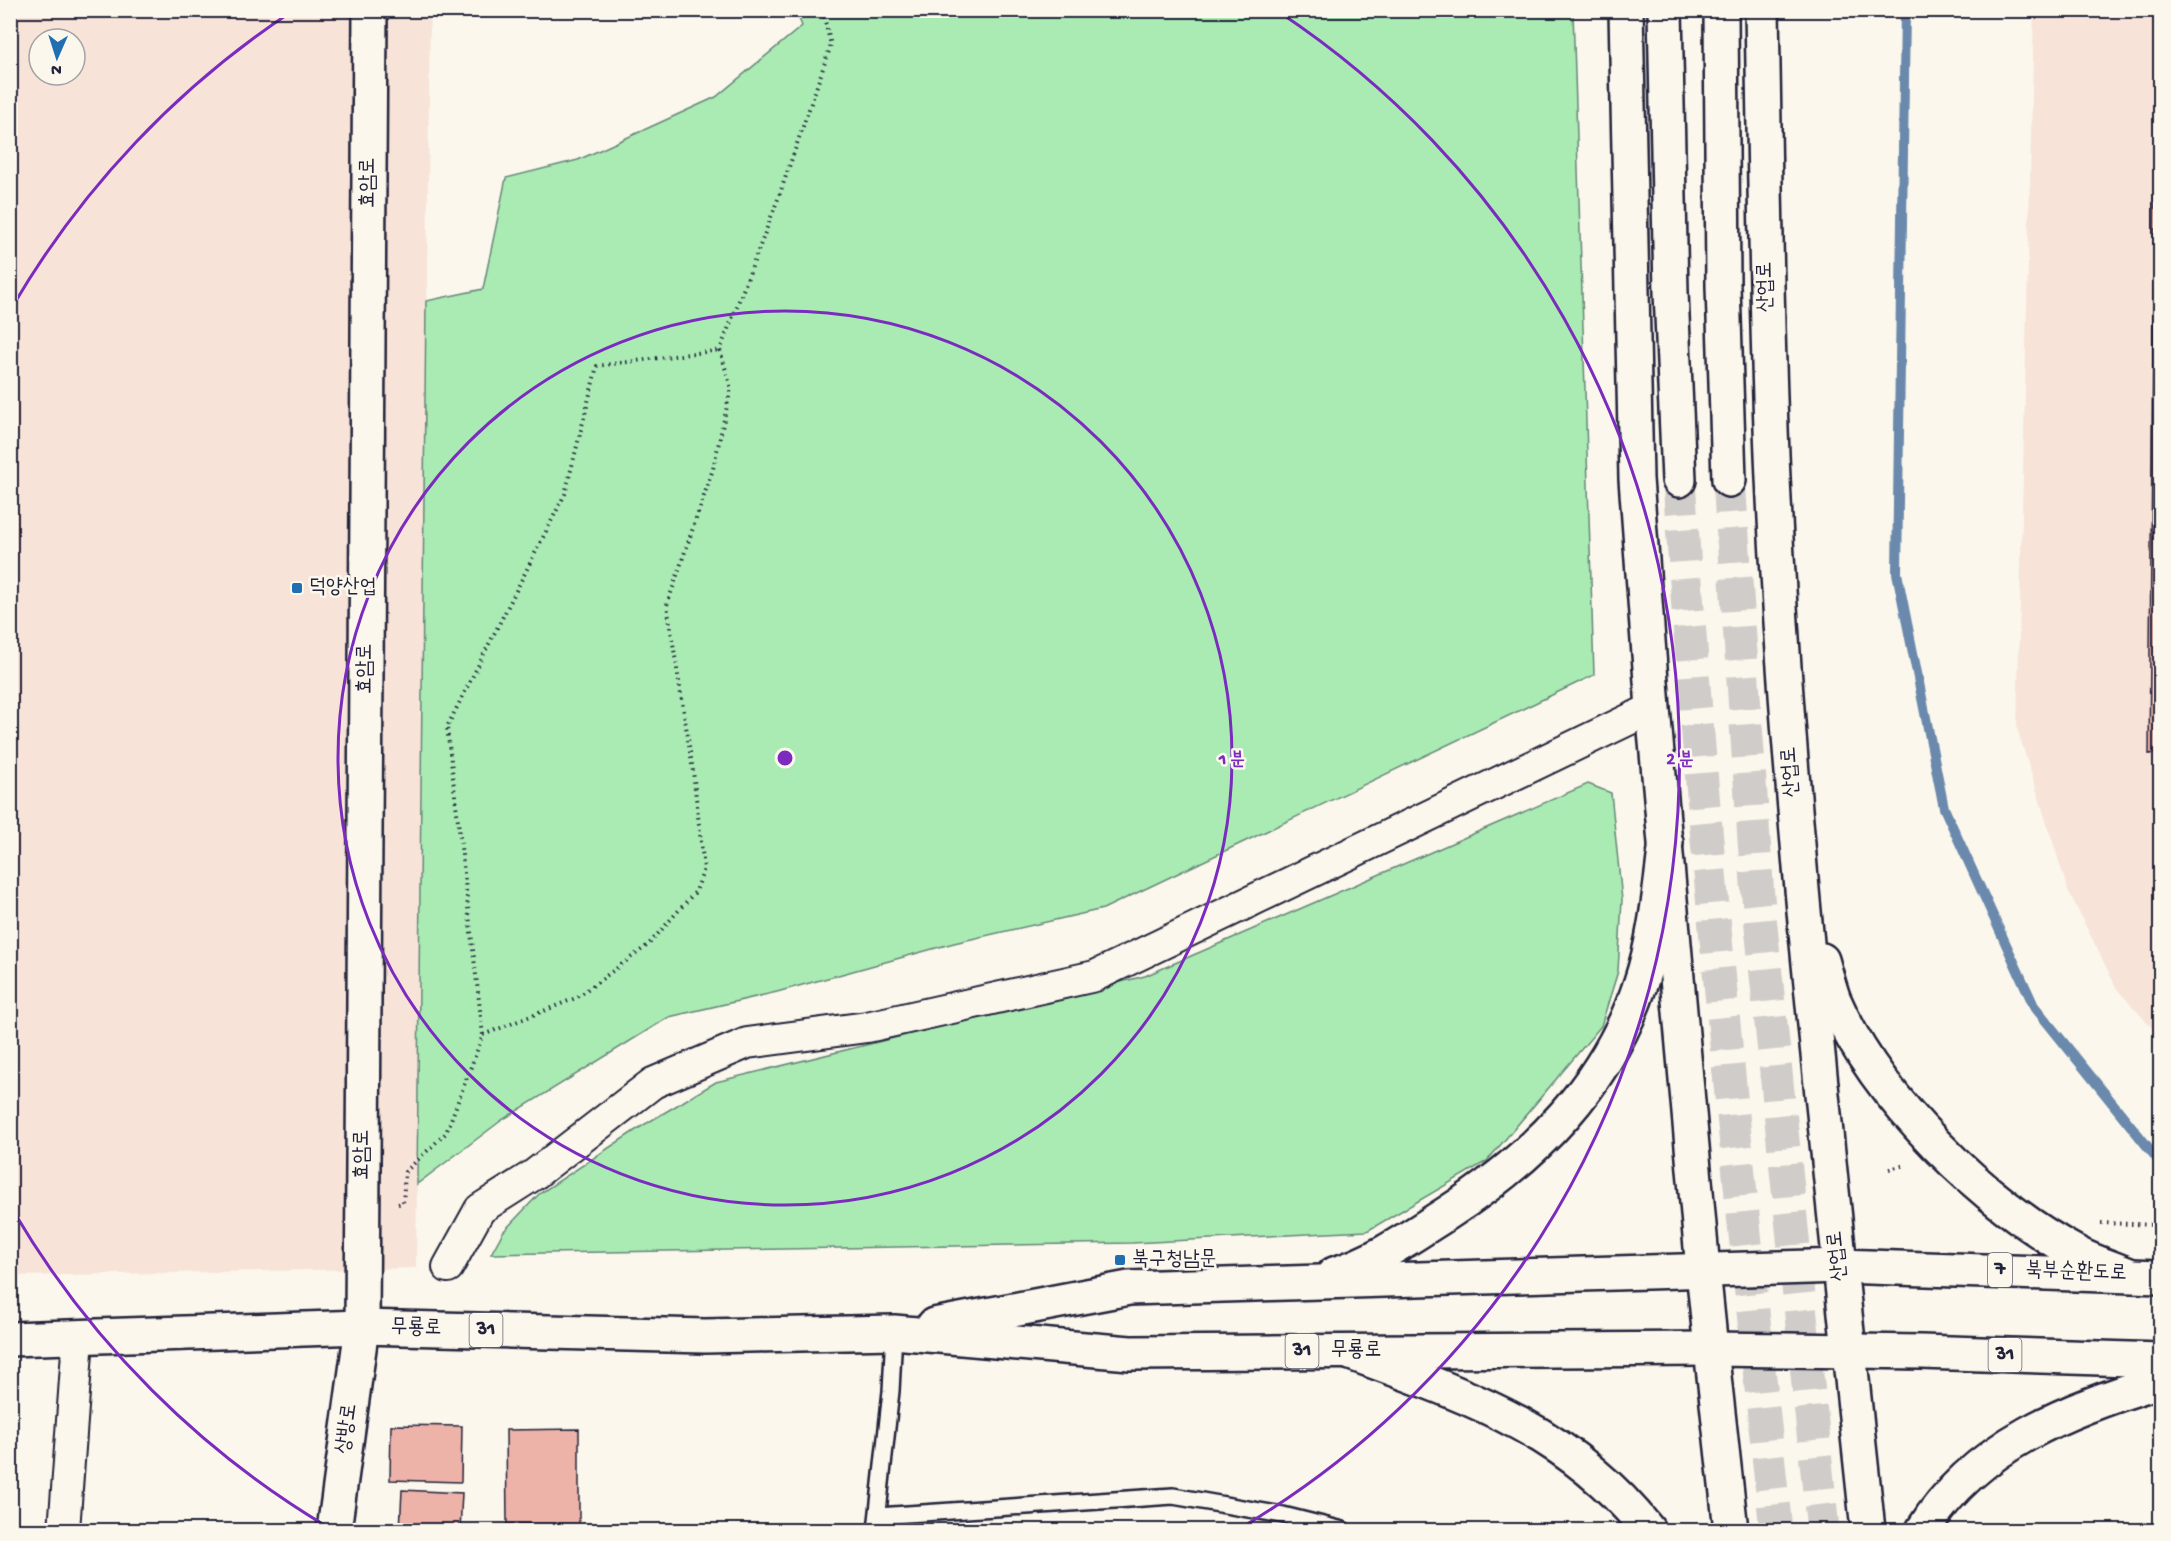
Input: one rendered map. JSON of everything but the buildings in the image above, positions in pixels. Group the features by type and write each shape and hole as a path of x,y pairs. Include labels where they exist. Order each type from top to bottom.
{"main road":[{"name":"효암로","path":"362,1327 370,10"},
{"path":"1626,10 1636,468 1653,708 1703,1270 1731,1530"},
{"path":"1665,10 1671,291 1679,480"},
{"name":"산업로","path":"1720,10 1723,286 1729,480"},
{"name":"산업로","path":"1762,10 1773,480 1801,897 1868,1530"},
{"path":"1304,1282 1348,1270 1385,1252 1485,1189 1526,1156 1599,1074 1620,1035 1642,981 1657,906 1666,842"},
{"path":"1801,897 1834,999 1860,1049 1900,1103 1982,1189 2078,1254 2145,1276"},
{"name":"북부순환도로","path":"1703,1270 1840,1266 2145,1276"},
{"name":"무룡로","path":"894,1332 1129,1288 1703,1270"},
{"name":"무룡로","path":"10,1339 362,1327 705,1336 894,1332 1130,1353 1711,1349"},
{"name":"상방로","path":"334,1530 362,1327"},
{"name":"31","path":"1711,1349 2160,1360"},
{"path":"1347,1351 1449,1389 1532,1428 1591,1469 1648,1530"},
{"path":"1923,1530 1967,1477 2006,1445 2051,1420 2110,1396 2160,1381"}],"street":[{"path":"448,1267 480,1209 536,1174 653,1083 747,1042 867,1027 1095,976 1653,708"},
{"path":"63,1530 78,1338"}],"lane":[{"path":"894,1332 891,1391 877,1523 1173,1496 1283,1515 1343,1530"}],"path":[{"path":"483,1035 576,998 648,945 696,891 704,869 693,771 667,605 713,469 731,388 720,350 778,199 831,45 822,10"},
{"path":"390,1206 403,1203 405,1172 446,1133 483,1035 447,727 566,494 597,366 720,350"}],"shaded area":[{"path":"10,11 430,11 416,1268 11,1276"},
{"path":"2034,11 2160,11 2160,1037 2117,989 2068,890 2017,728"}],"green space":[{"path":"796,11 1573,11 1594,675 1103,909 954,943 777,992 669,1017 502,1120 417,1184 426,301 483,289 506,178 578,160 716,97 802,26"},
{"path":"1588,784 1611,793 1622,900 1618,971 1601,1026 1487,1161 1367,1231 1132,1243 491,1254 503,1232 539,1194 642,1126 716,1082 1145,976"}],"waterway":[{"path":"1905,10 1897,573 1944,808 2034,1006 2160,1162"}],"tunnel":[{"path":"1679,480 1710,874 1776,1530"},
{"path":"1729,480 1758,897 1823,1530"}],"place":[{"name":"덕양산업","path":"297,588"},
{"name":"북구청남문","path":"1120,1260"}]}
